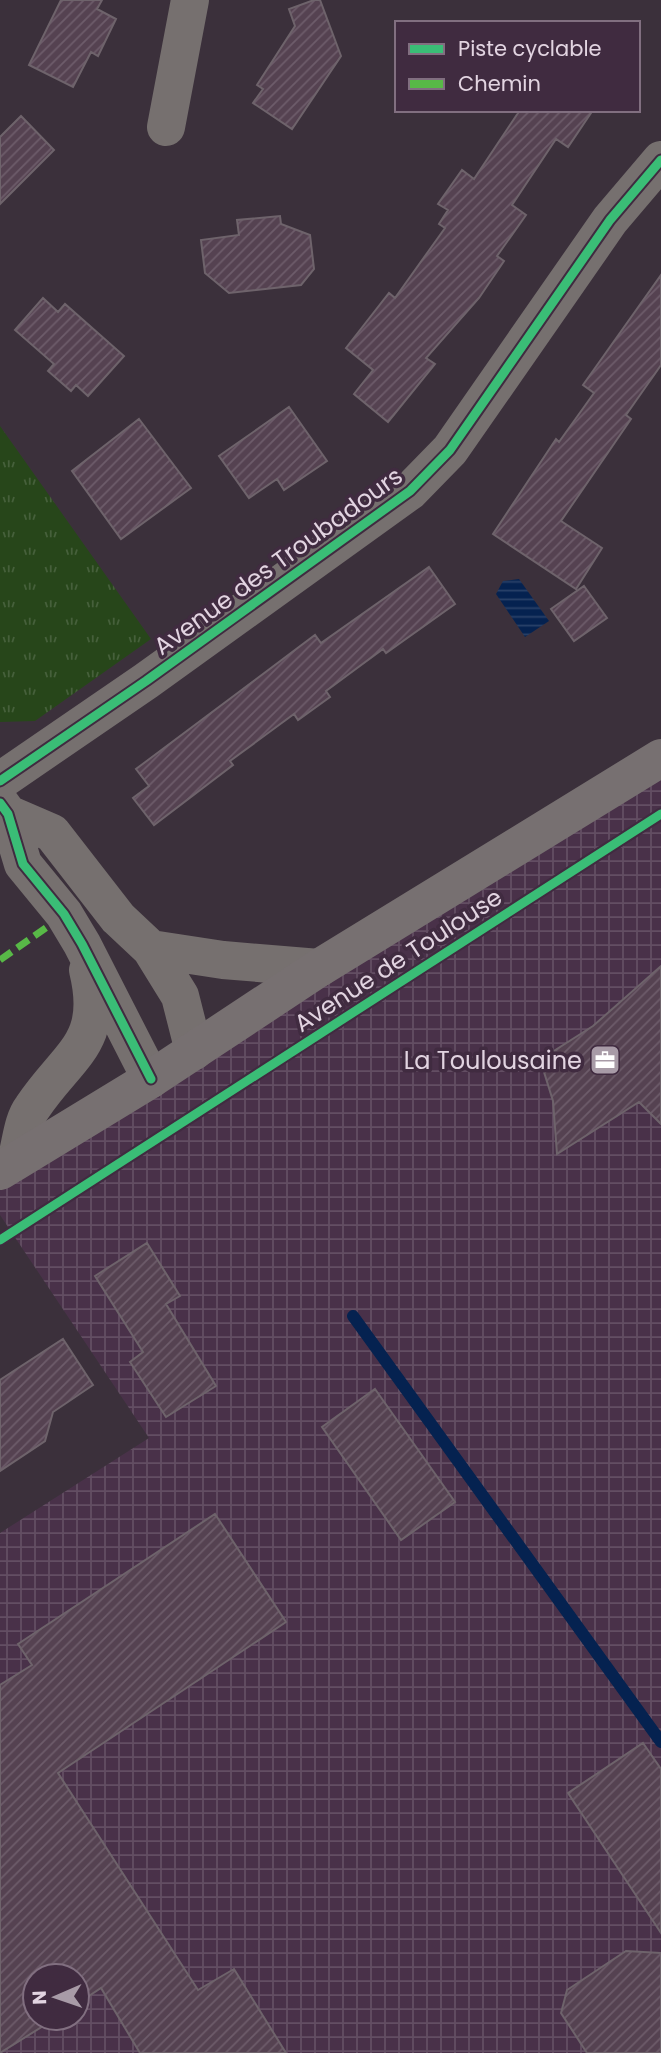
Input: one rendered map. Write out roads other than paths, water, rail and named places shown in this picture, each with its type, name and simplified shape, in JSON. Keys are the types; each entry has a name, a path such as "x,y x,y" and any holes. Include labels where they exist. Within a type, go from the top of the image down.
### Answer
{"main road":[{"name":"Avenue de Toulouse","path":"8,1166 151,1079 319,968 661,758"}],"street":[{"path":"166,127 190,0"},
{"name":"Avenue des Troubadours","path":"3,799 146,681 410,491 450,450 610,220 661,160"},
{"path":"3,799 23,864 64,914 82,944 151,1079"},
{"path":"3,799 52,833 118,918 151,949 180,996 194,1051"},
{"path":"8,1166 30,1110 85,1042 95,1000 82,944"},
{"path":"151,949 223,960 319,968"}],"water":[{"path":"519,579 549,621 525,637 496,594 503,581"}],"waterway":[{"path":"353,1316 661,1742"}],"place":[{"name":"La Toulousaine","path":"605,1060"}]}
